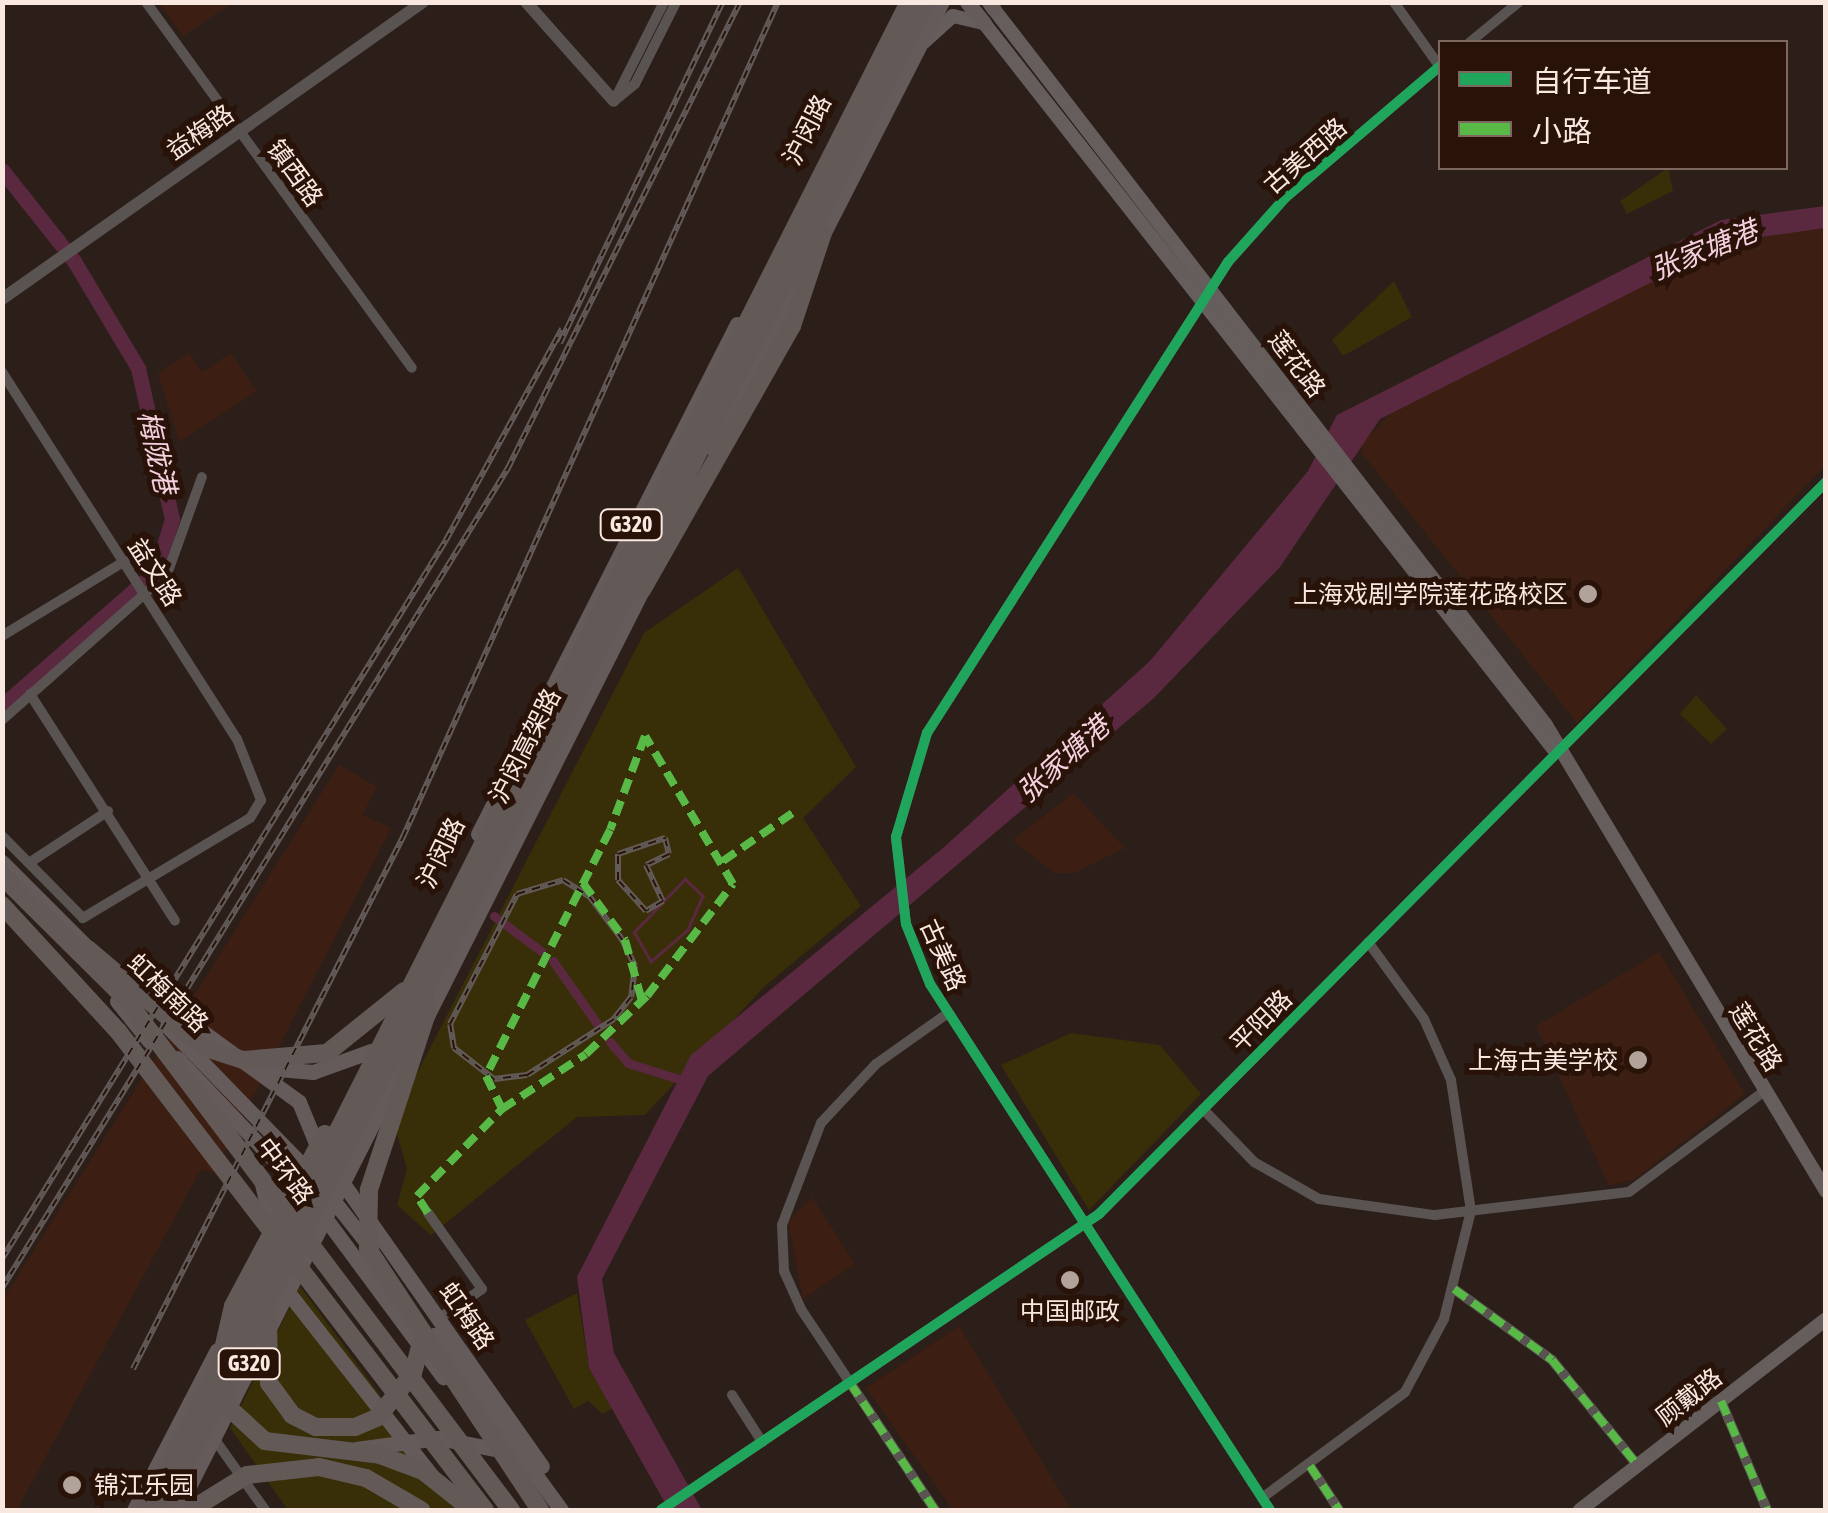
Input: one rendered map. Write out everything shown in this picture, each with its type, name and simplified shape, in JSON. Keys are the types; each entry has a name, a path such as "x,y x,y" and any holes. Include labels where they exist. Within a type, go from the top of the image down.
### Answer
{"highway":[{"name":"沪闵高架路","path":"162,1510 278,1297 443,943 910,2"},
{"name":"沪闵高架路","path":"148,1510 443,943 616,622 927,2"},
{"path":"616,622 665,560 792,326 823,233"},
{"name":"中环路","path":"2,876 124,997 511,1510"},
{"name":"中环路","path":"2,906 118,1031 484,1510"},
{"path":"34,910 204,1046 244,1060 327,1054 407,988"},
{"path":"443,943 407,988 222,1335 228,1407 243,1424 295,1450 337,1450 424,1471 472,1510"},
{"path":"443,943 369,1190 368,1249 539,1510"},
{"path":"278,1297 269,1382 292,1415 316,1426 355,1428 378,1416 413,1374 420,1346"},
{"path":"191,1510 247,1475 319,1467 366,1478 421,1510"}],"main road":[{"name":"沪闵路","path":"134,1510 322,1150 899,2"},
{"name":"沪闵路","path":"177,1510 278,1297 342,1183 942,2"},
{"path":"967,2 984,22"},
{"name":"莲花路","path":"991,5 1546,725 1557,752"},
{"path":"920,46 953,16 984,22"},
{"name":"莲花路","path":"984,22 1341,484 1557,752 1826,1190"},
{"name":"虹梅南路","path":"2,862 298,1159"},
{"name":"沪闵路","path":"162,1510 476,880 503,867"},
{"name":"虹梅南路","path":"2,886 286,1172 420,1346"},
{"path":"114,975 144,988 306,1112 324,1180"},
{"path":"117,1001 252,1164 276,1249 270,1279 148,1510"},
{"path":"238,1063 297,1073 342,1065 371,1051"},
{"name":"虹梅路","path":"322,1150 573,1510"},
{"name":"虹梅路","path":"298,1159 561,1510"},
{"path":"264,1260 278,1297 459,1510"},
{"name":"顾戴路","path":"1580,1510 1826,1320"},
{"path":"420,1346 539,1510"},
{"path":"337,1450 438,1438 494,1448"}],"street":[{"name":"镇西路","path":"146,2 412,368"},
{"name":"益梅路","path":"2,298 423,2"},
{"path":"526,2 614,101"},
{"path":"614,101 664,2"},
{"path":"614,101 634,84 676,2"},
{"path":"1394,2 1438,64"},
{"path":"1472,40 1519,2"},
{"name":"古美西路","path":"1210,289 1285,198 1438,69"},
{"name":"古美路","path":"1210,289 926,733 902,800 897,875 906,924 948,1013 1270,1510"},
{"name":"益文路","path":"2,372 238,739 262,800 250,818 149,878"},
{"path":"2,720 147,595 180,554 187,502 202,478"},
{"name":"平阳路","path":"661,1510 1085,1226 1826,482"},
{"path":"2,636 125,561"},
{"path":"30,694 175,921"},
{"path":"32,861 108,811"},
{"path":"2,836 32,861 83,918 149,878"},
{"path":"1262,1498 1405,1392 1454,1289 1470,1211 1465,1136 1439,1047 1368,942"},
{"path":"934,1510 790,1288 786,1199 838,1102 948,1013"},
{"path":"1203,1109 1254,1162 1319,1199 1402,1215 1629,1192 1764,1092"},
{"path":"428,1213 482,1289 438,1318"},
{"path":"1454,1289 1552,1360 1638,1466"},
{"path":"732,1396 762,1442"},
{"path":"1720,1401 1767,1510"},
{"path":"212,1436 266,1510"},
{"path":"1310,1466 1339,1510"}],"shaded area":[{"path":"159,3 232,3 183,36"},
{"path":"1668,170 1673,191 1627,214 1620,201"},
{"name":"上海戏剧学院莲花路校区","path":"1825,228 1825,466 1577,723 1361,452 1363,442 1398,406 1733,241"},
{"path":"1394,281 1412,317 1343,356 1332,340"},
{"path":"189,353 202,372 231,353 257,391 179,442 158,373"},
{"path":"738,568 856,767 803,818 861,906 764,987 645,1115 577,1117 431,1235 397,1205 407,1169 393,1120 644,633"},
{"path":"1696,695 1727,729 1711,744 1680,714"},
{"path":"339,765 377,787 362,815 391,828 214,1173 201,1169 17,1510 3,1510 2,1301"},
{"path":"1073,793 1125,848 1074,873 1054,873 1013,840"},
{"name":"上海古美学校","path":"1659,952 1745,1094 1635,1179 1609,1186 1536,1026"},
{"path":"1071,1033 1160,1045 1201,1094 1089,1210 1001,1065"},
{"path":"812,1197 855,1264 803,1299 788,1222"},
{"path":"300,1286 464,1510 288,1510 230,1428"},
{"path":"577,1293 589,1368 613,1408 603,1414 588,1401 574,1409 525,1320"},
{"path":"959,1326 1072,1510 953,1510 866,1388"}],"water":[{"name":"张家塘港","path":"1825,206 1825,228 1733,241 1380,419 1280,567 1154,698 708,1076 602,1279 614,1353 702,1510 669,1510 589,1368 577,1277 691,1055 943,848 1150,661 1308,471 1337,415 1721,220"}],"waterway":[{"name":"梅陇港","path":"2,170 74,261 138,368 172,519 156,571 2,706"},
{"path":"685,879 703,896 688,930 651,962 634,932 685,879"},
{"path":"494,916 541,951"},
{"path":"553,961 598,1025"},
{"path":"610,1042 628,1063 685,1081"}],"railway":[{"path":"560,343 723,2"},
{"path":"2,1288 508,468 740,2"},
{"path":"133,1369 403,837 778,2"},
{"path":"2,1259 446,540 562,329"},
{"path":"665,838 669,854 646,865 663,901 646,911 618,880 618,854 665,838"},
{"path":"563,880 589,896 621,938 635,966 631,997 614,1019 527,1075 494,1079 454,1048 450,1024 517,894 563,880"}],"marked path":[{"path":"428,1213 417,1196 502,1109 586,1054 647,996 733,884 645,736 610,830 486,1076 502,1109"},
{"path":"723,861 794,812"},
{"path":"583,883 625,940 642,1001"},
{"path":"1454,1289 1552,1360 1638,1466"},
{"path":"850,1383 935,1510"},
{"path":"1721,1401 1767,1510"},
{"path":"1310,1466 1339,1510"}],"cycle path":[{"path":"1270,1510 930,984 906,924 896,837 927,733 1228,262 1285,198 1438,68"},
{"path":"661,1510 1099,1214 1826,482"}],"place":[{"name":"上海戏剧学院莲花路校区","path":"1588,594"},
{"name":"上海古美学校","path":"1638,1060"},
{"name":"中国邮政","path":"1070,1280"},
{"name":"锦江乐园","path":"72,1485"}]}
